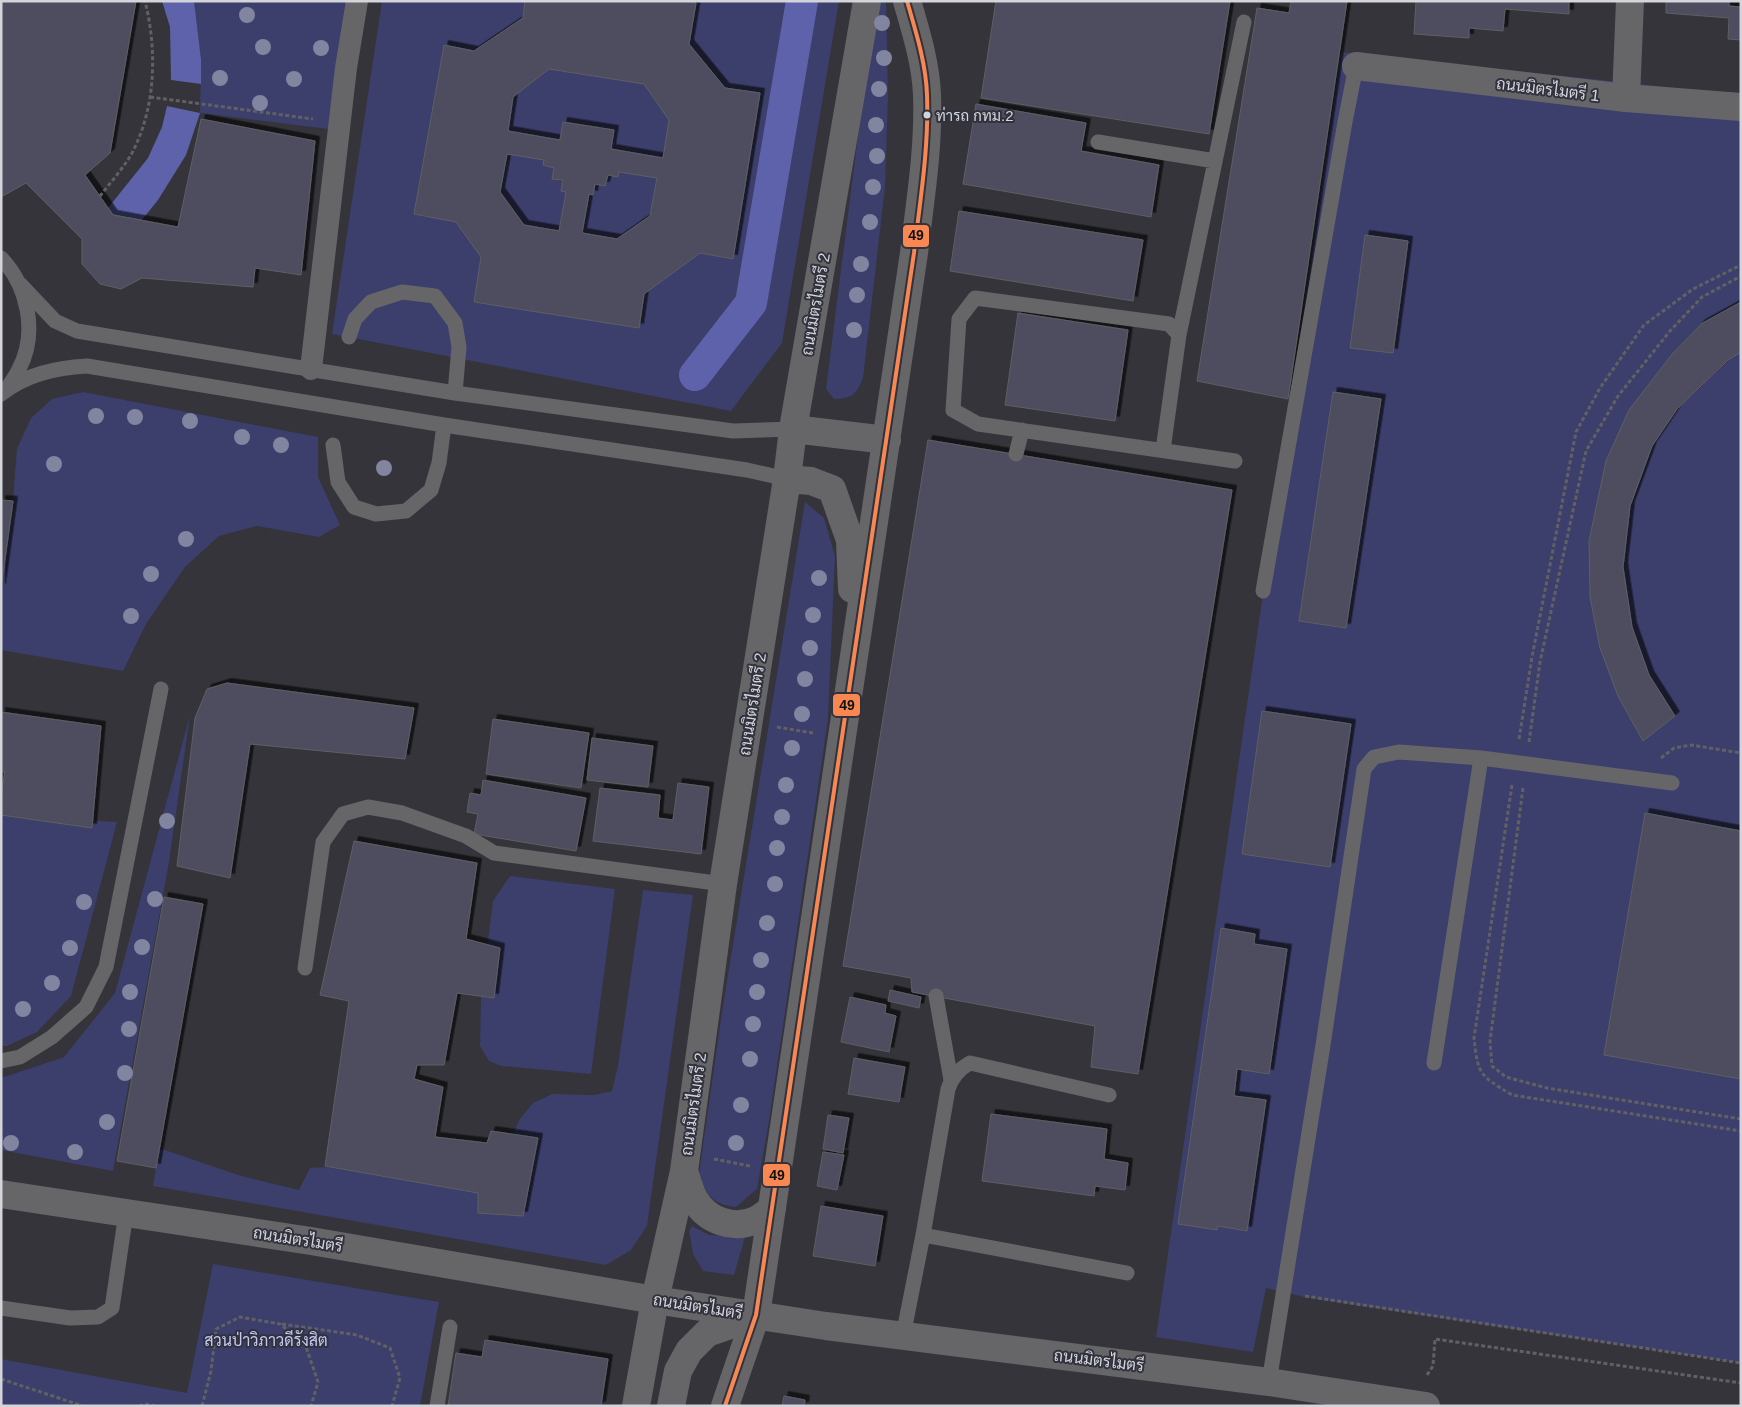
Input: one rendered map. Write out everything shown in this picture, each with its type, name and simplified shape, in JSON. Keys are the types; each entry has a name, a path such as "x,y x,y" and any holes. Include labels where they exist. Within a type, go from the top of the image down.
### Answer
{"street":[{"path":"311,369 346,68 357,1"},
{"name":"ถนนมิตรไมตรี 2","path":"636,1406 655,1300 684,1171 723,884 787,479 793,429 867,1"},
{"path":"725,1406 756,1315 914,253 925,153 927,95 919,43 908,1"},
{"path":"1626,98 1630,1"},
{"name":"ถนนมิตรไมตรี 1","path":"1356,66 1626,98 1741,107"},
{"path":"793,429 887,440"},
{"path":"787,479 811,481 832,489 850,540 855,648"},
{"path":"684,1171 695,1200 710,1216 720,1222 735,1224 755,1220 772,1209"},
{"name":"ถนนมิตรไมตรี","path":"1,1194 311,1240 655,1300 904,1336 1269,1382 1426,1406"},
{"path":"671,1406 678,1371 689,1351 707,1333 756,1315"}],"lane":[{"path":"1163,450 1179,336 1244,22"},
{"path":"1263,591 1356,66"},
{"path":"1098,142 1215,161"},
{"path":"1,258 20,284 55,321 77,331 455,393 734,432 793,429"},
{"path":"3,393 20,368 29,340 28,312 20,284"},
{"path":"349,338 355,319 371,302 402,292 435,296 455,323 459,347 455,393"},
{"path":"1179,336 1169,324 975,298 959,319 953,410 978,424 1235,461"},
{"path":"3,393 37,374 61,367 87,366 444,425 747,470 787,479"},
{"path":"333,445 338,482 354,507 376,514 406,511 431,490 440,462 444,425"},
{"path":"1016,454 1022,430"},
{"path":"1,1061 20,1057 52,1037 86,1006 106,967 160,689"},
{"path":"1269,1382 1322,1054 1364,769 1374,757 1400,752 1481,758 1672,783"},
{"path":"1434,1063 1481,758"},
{"path":"304,968 323,842 343,814 368,807 402,813 466,836 494,853 723,884"},
{"path":"936,996 951,1080"},
{"path":"904,1336 948,1089 951,1080 957,1072 970,1063 1109,1095"},
{"path":"1,1308 70,1318 98,1317 112,1308 126,1214"},
{"path":"923,1235 1127,1273"},
{"path":"437,1406 450,1328"}],"path":[{"path":"100,196 134,150 149,108 153,56 150,20 145,1"},
{"path":"150,97 341,123"},
{"path":"769,726 816,733"},
{"path":"1633,778 1674,748 1690,744 1741,753"},
{"path":"710,1158 752,1166"},
{"path":"1301,1303 1302,1296 1741,1363"},
{"path":"202,1406 211,1371 216,1329 240,1317 357,1335 390,1348 400,1378 392,1406"},
{"path":"280,1324 305,1344 318,1382 312,1406"},
{"path":"1423,1377 1428,1375 1432,1366 1436,1339 1741,1383"},
{"path":"1,1379 83,1406"},
{"path":"138,1406 145,1404 156,1406"}],"green space":[{"path":"194,1 347,1 328,129 200,113 201,59"},
{"path":"382,1 839,1 782,343 731,411 332,334"},
{"path":"875,1 886,1 888,96 885,187 863,378 856,392 846,398 834,399 826,389"},
{"path":"1341,52 1741,95 1741,1363 1309,1298 1266,1288 1253,1352 1156,1337"},
{"path":"83,392 318,437 318,477 340,525 319,537 257,526 219,536 185,567 146,624 123,671 1,650 1,588 13,501 17,449 31,418 52,399"},
{"path":"805,502 824,518 835,556 828,719 769,1121 757,1189 736,1207 721,1204 712,1198 699,1174 722,1012"},
{"path":"190,715 169,862 113,1171 1,1150 1,1078 64,1057 115,993"},
{"path":"1,815 117,822 71,996 37,1032 7,1046 1,1046"},
{"path":"510,876 615,889 591,1074 501,1066 489,1061 480,1046 481,996 493,901"},
{"path":"643,890 693,895 647,1226 631,1250 606,1265 153,1186 159,1148 238,1175 299,1190 310,1168 502,1157 520,1119 533,1103 552,1094 594,1095 612,1091 618,1066"},
{"path":"692,1226 709,1235 745,1237 734,1275 703,1271 693,1254 689,1231"},
{"name":"สวนป่าวิภาวดีรังสิต","path":"213,1264 439,1302 420,1406 1,1406 1,1359 187,1393"}],"shaded area":[{"path":"162,1 194,1 201,59 201,84 171,80 170,27"},
{"path":"167,106 200,113 186,155 158,200 141,221 113,215 108,208 148,158 162,127"}],"building":[{"path":"1,1 136,1 110,153 85,175 113,215 178,227 201,119 315,141 301,275 255,268 253,287 142,278 121,289 100,284 82,264 82,239 26,183 1,197"},
{"path":"525,1 686,1 696,3 689,44 725,88 760,93 733,259 700,253 644,294 639,328 474,302 481,257 456,222 414,214 444,45 474,51 523,18","holes":["549,69 644,84 669,120 663,158 611,149 614,130 563,122 560,140 508,131 513,97","507,154 544,160 543,165 554,168 552,179 563,180 561,191 566,192 559,231 524,225 500,192","619,172 657,178 650,216 617,239 582,233 589,194 593,195 595,184 605,186 608,175 618,177"]},
{"path":"996,1 1230,1 1209,134 981,98"},
{"path":"1291,1 1347,1 1288,399 1197,381 1257,8 1289,13"},
{"path":"1416,1 1569,1 1569,14 1505,9 1503,31 1469,28 1469,38 1414,34"},
{"path":"1666,1 1729,1 1729,6 1741,7 1741,40 1728,39 1729,18 1666,13"},
{"path":"976,104 1086,123 1081,151 1159,165 1151,217 963,184"},
{"path":"959,211 1143,240 1133,301 950,271"},
{"path":"1365,235 1408,241 1393,353 1350,348"},
{"path":"1741,302 1741,352 1728,360 1677,409 1652,446 1630,506 1623,567 1632,627 1649,675 1675,716 1643,741 1618,696 1600,648 1590,597 1589,541 1606,461 1629,410 1673,353 1701,324"},
{"path":"1018,313 1128,330 1115,421 1005,405"},
{"path":"1333,392 1381,399 1346,628 1299,621"},
{"path":"928,440 1232,490 1138,1074 1091,1067 1095,1026 912,992 911,978 843,966"},
{"path":"1,500 13,501 1,588"},
{"path":"227,683 414,708 405,759 250,744 230,878 177,866 195,718 207,689"},
{"path":"1262,711 1351,724 1330,867 1242,854"},
{"path":"1,712 101,726 92,828 1,815 1,793 5,772 1,772"},
{"path":"493,719 589,733 581,788 486,774"},
{"path":"592,738 653,746 648,787 587,780"},
{"path":"483,780 586,798 576,851 474,834 478,814 467,812 470,793 481,795"},
{"path":"678,783 709,787 701,854 593,841 600,788 660,795 658,818 673,820"},
{"path":"1645,813 1741,831 1741,1079 1604,1055"},
{"path":"354,841 477,863 466,939 500,948 494,998 457,993 444,1065 417,1065 414,1079 443,1087 435,1137 487,1143 491,1131 538,1138 523,1216 478,1213 478,1193 325,1166 349,1001 320,995"},
{"path":"164,897 203,904 156,1168 117,1161"},
{"path":"1221,928 1255,934 1254,944 1287,949 1269,1074 1237,1069 1234,1096 1266,1100 1247,1231 1218,1226 1217,1230 1178,1224"},
{"path":"890,990 921,997 919,1008 888,1001"},
{"path":"850,997 886,1005 885,1013 896,1016 889,1052 841,1042"},
{"path":"854,1058 905,1067 899,1102 848,1094"},
{"path":"991,1114 1107,1129 1104,1159 1128,1163 1125,1190 1095,1186 1094,1196 982,1181"},
{"path":"828,1115 849,1118 843,1153 823,1149"},
{"path":"823,1152 844,1155 837,1190 817,1186"},
{"path":"821,1206 883,1216 875,1266 813,1256"},
{"path":"485,1340 608,1359 601,1406 448,1406 456,1353 482,1357"},
{"path":"784,1396 805,1400 804,1406 782,1406"}],"waterway":[{"path":"695,375 751,303 802,1"}],"transit line":[{"name":"49","path":"725,1406 756,1315 914,253 925,155 927,95 923,60 907,1"}],"place":[{"name":"ท่ารถ กทม.2","path":"927,115"}]}
